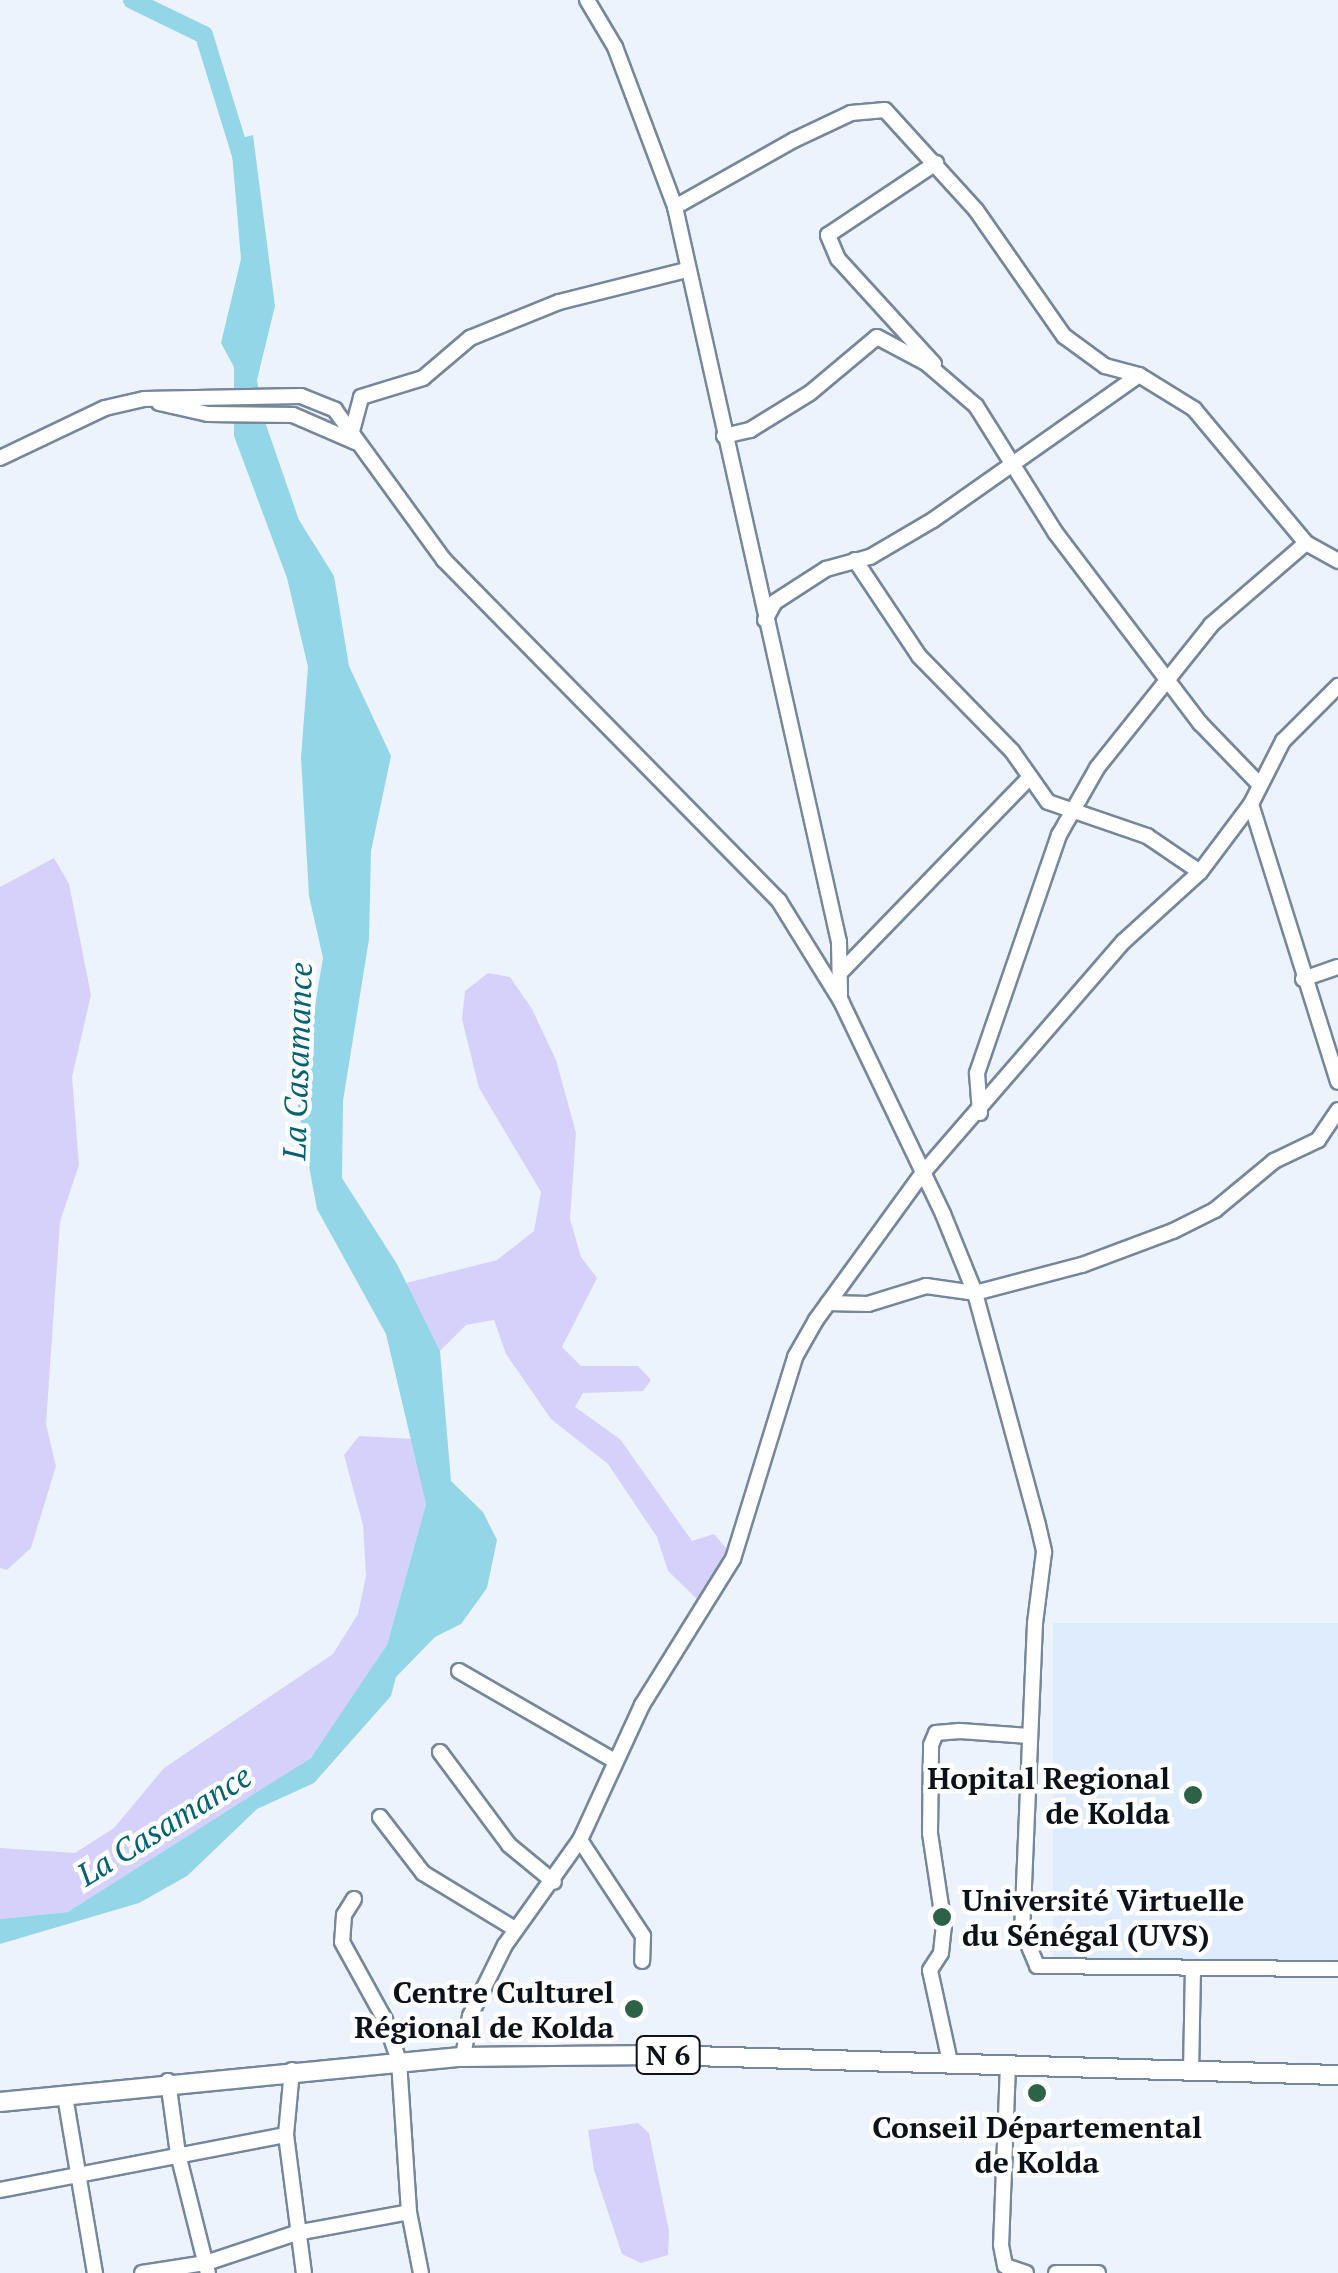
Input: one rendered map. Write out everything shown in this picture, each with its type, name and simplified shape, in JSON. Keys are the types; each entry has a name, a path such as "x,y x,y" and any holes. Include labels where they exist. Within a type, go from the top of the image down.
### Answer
{"main road":[{"name":"N 6","path":"0,2102 168,2082 463,2057 950,2062 1338,2074"}],"street":[{"path":"588,0 614,47 675,207 764,621 839,942 841,1001"},
{"path":"675,207 851,114 885,110 936,164 1064,336 1106,366 1140,375 1194,409 1306,543 1338,561"},
{"path":"936,164 828,235 838,259 938,373 976,406 1054,532 1220,747 1260,785"},
{"path":"355,439 361,397 423,378 470,338 558,302 686,270"},
{"path":"724,436 750,430 810,393 877,337 938,373"},
{"path":"764,621 775,602 826,569 855,560 932,520 1010,460 1084,419 1140,375"},
{"path":"0,458 105,408 144,399 283,396 335,410 444,560 779,901 841,1001 975,1293 1044,1552 1028,1736 1022,1930 1037,1966 1338,1969"},
{"path":"144,399 208,414 267,410 355,439"},
{"path":"980,1113 977,1073 1072,814 1110,748 1211,624 1306,543"},
{"path":"855,560 920,656 1012,751 1027,780 1048,802 1072,814 1147,836 1200,872"},
{"path":"463,2057 470,2016 515,1929 554,1882 580,1840 642,1704 743,1538 796,1357 828,1303 922,1174 980,1113 1103,964 1200,872 1251,804 1283,741 1338,686"},
{"path":"840,973 1027,780"},
{"path":"1251,804 1266,837 1303,979 1338,1082"},
{"path":"1303,979 1338,967"},
{"path":"828,1303 868,1304 926,1286 975,1293 1082,1265 1214,1210 1274,1160 1318,1140 1338,1110"},
{"path":"459,1671 615,1761"},
{"path":"950,2062 930,1970 940,1953 944,1926 930,1834 932,1745 936,1733 1028,1736"},
{"path":"440,1752 509,1845 554,1882"},
{"path":"380,1816 424,1873 515,1929"},
{"path":"580,1840 642,1936 642,1961"},
{"path":"354,1899 344,1915 342,1942 385,2020 399,2061 408,2212 421,2273"},
{"path":"1191,2072 1193,1968"},
{"path":"1008,2065 1001,2156 1005,2270 1026,2273"},
{"path":"292,2070 286,2135 304,2273"},
{"path":"168,2082 178,2154 207,2268"},
{"path":"65,2096 95,2273"},
{"path":"0,2190 286,2135"},
{"path":"142,2273 207,2268 296,2233 408,2212"},
{"path":"1056,2273 1098,2273"}],"shaded area":[{"path":"54,858 69,884 91,995 72,1077 79,1165 60,1222 46,1424 56,1466 31,1548 7,1570 0,1568 0,887"},
{"path":"488,973 510,977 532,1009 556,1060 576,1133 570,1219 581,1257 597,1278 562,1347 581,1366 638,1366 651,1380 643,1391 583,1393 575,1407 620,1439 692,1541 714,1534 727,1549 700,1602 668,1571 657,1537 608,1464 551,1419 506,1354 494,1320 466,1325 440,1351 406,1283 497,1260 534,1231 541,1192 479,1088 462,1019 465,991"},
{"path":"359,1436 414,1439 426,1504 387,1645 342,1718 311,1758 116,1886 68,1912 0,1919 0,1848 75,1853 114,1828 164,1768 333,1654 358,1614 366,1576 363,1525 344,1455"},
{"name":"Hopital Regional de Kolda","path":"1053,1623 1338,1623 1338,1962 1053,1962"},
{"path":"638,2123 649,2133 669,2231 668,2255 641,2263 622,2254 594,2170 588,2130"}],"water":[{"path":"253,135 275,306 257,380 265,422 299,520 334,576 349,666 391,756 371,851 369,939 343,1101 342,1178 397,1264 440,1351 451,1481 483,1512 497,1540 487,1588 461,1624 435,1637 396,1677 391,1696 314,1783 257,1809 187,1876 139,1903 0,1944 0,1919 68,1912 311,1758 387,1645 426,1504 386,1334 317,1209 298,1107 323,958 309,896 301,757 308,667 287,578 234,436 234,367 221,343 241,259 231,141"}],"waterway":[{"name":"La Casamance","path":"132,0 204,35 243,162"}],"place":[{"name":"Hopital Regional de Kolda","path":"1193,1795"},
{"name":"Université Virtuelle du Sénégal (UVS)","path":"942,1917"},
{"name":"Centre Culturel Régional de Kolda","path":"634,2009"},
{"name":"Conseil Départemental de Kolda","path":"1037,2093"}]}
